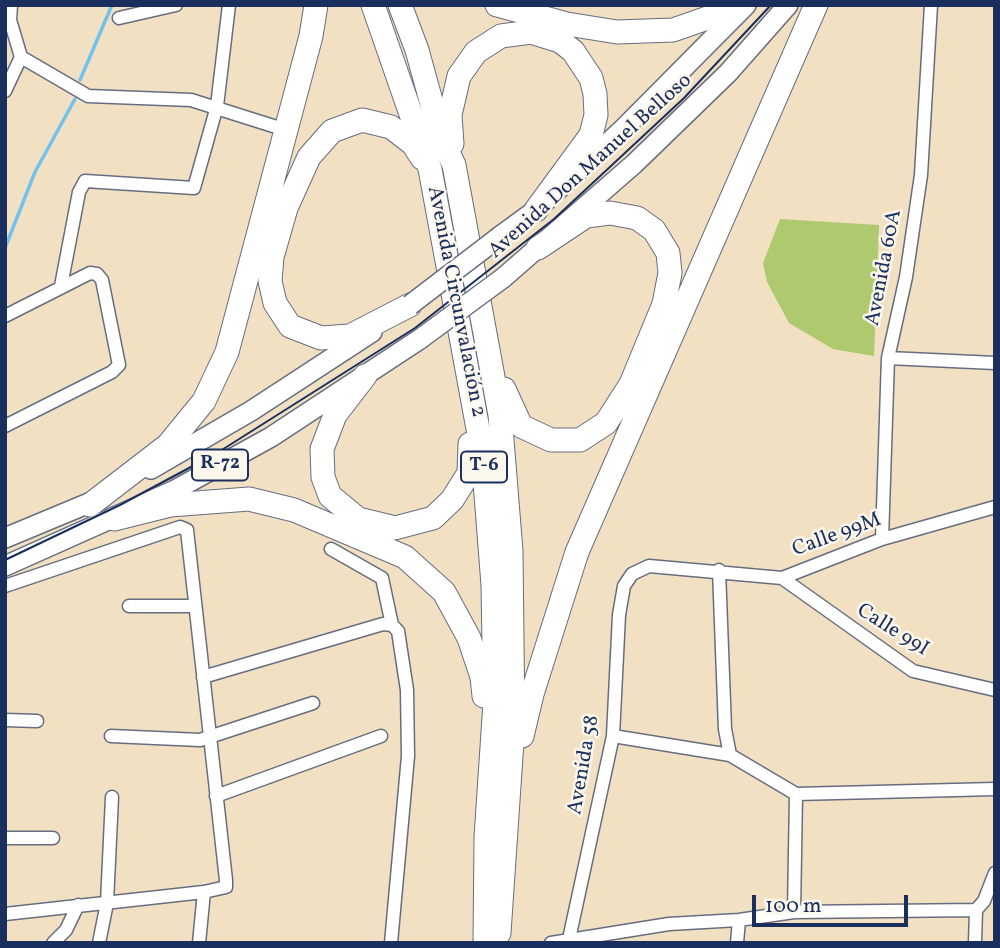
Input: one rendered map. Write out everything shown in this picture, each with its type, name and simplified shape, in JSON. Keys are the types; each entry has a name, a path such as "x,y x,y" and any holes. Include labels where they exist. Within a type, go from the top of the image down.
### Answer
{"highway":[{"path":"90,505 168,445 204,401 227,352 316,5"},
{"name":"Avenida Circunvalación 2","path":"373,5 430,169 483,456 493,585 495,702 486,837 485,943"},
{"name":"Avenida Circunvalación 2","path":"400,5 417,50 441,137 454,165 500,415 511,551 513,727 499,943"},
{"path":"497,5 567,24 617,32 673,30 716,15 731,5"},
{"path":"509,797 532,694 577,552 816,5"},
{"path":"454,165 450,116 458,76 476,52 501,36 531,32 560,41 573,51 591,78 596,115 591,135 536,210"},
{"path":"410,305 350,336 321,338 290,326 275,303 271,281 272,257 286,208 309,157 332,131 362,120 391,127 413,144 430,169"},
{"path":"481,311 506,395 521,426 551,440 580,440 606,423 631,384 651,338 670,274 668,253 654,230 637,218 610,212 586,216 538,248"},
{"path":"365,376 335,415 322,449 323,477 330,496 358,519 395,528 433,518 452,500 469,472 472,388"},
{"path":"114,519 170,505 249,499 294,510 405,557 444,592 469,638 482,677 491,760"}],"main road":[{"name":"Avenida Don Manuel Belloso","path":"5,538 90,505 338,357 536,210 624,128 746,5"},
{"name":"Avenida Don Manuel Belloso","path":"5,566 176,490 271,437 420,339 503,278 538,248 728,73 788,5"}],"street":[{"path":"5,91 21,57 10,20 10,5"},
{"path":"120,18 176,5"},
{"path":"61,286 79,192 85,181 194,188 218,106 229,5"},
{"name":"Avenida 60A","path":"882,538 888,358 906,277 921,175 931,5"},
{"path":"21,57 88,96 191,100 218,106 286,130"},
{"path":"5,316 61,286 90,273 97,274 102,281 119,365 112,372 5,426"},
{"path":"888,358 995,363"},
{"name":"Calle 99M","path":"649,566 719,570 782,578 882,538 995,507"},
{"path":"5,586 180,527 187,530 226,887 204,892 5,914"},
{"path":"331,549 382,578 391,625"},
{"name":"Avenida 58","path":"569,939 613,736 619,615 624,586 632,574 649,566"},
{"path":"719,570 725,729 730,755"},
{"name":"Calle 99I","path":"782,578 913,671 995,690"},
{"path":"130,606 195,606"},
{"path":"203,677 383,624 391,625 398,631 407,690 408,756 391,943"},
{"path":"111,736 209,738 313,703"},
{"path":"5,720 37,721"},
{"path":"216,796 381,736"},
{"path":"613,736 730,755 796,794 995,789"},
{"path":"794,912 796,794"},
{"path":"99,943 107,903 112,797"},
{"path":"5,838 53,838"},
{"path":"975,943 976,910 984,901 995,873"},
{"path":"199,943 204,892"},
{"path":"53,943 66,930 78,905"},
{"path":"551,943 569,939 606,938 669,924 738,920 794,912 976,910"},
{"path":"737,943 738,920"}],"green space":[{"path":"780,219 879,225 874,356 833,349 789,323 767,282 763,263"}],"waterway":[{"path":"80,80 112,5"},
{"path":"5,248 35,172 75,99"}],"tram line":[{"path":"5,560 120,505 217,453 415,328 554,219 684,98 771,5"}]}
